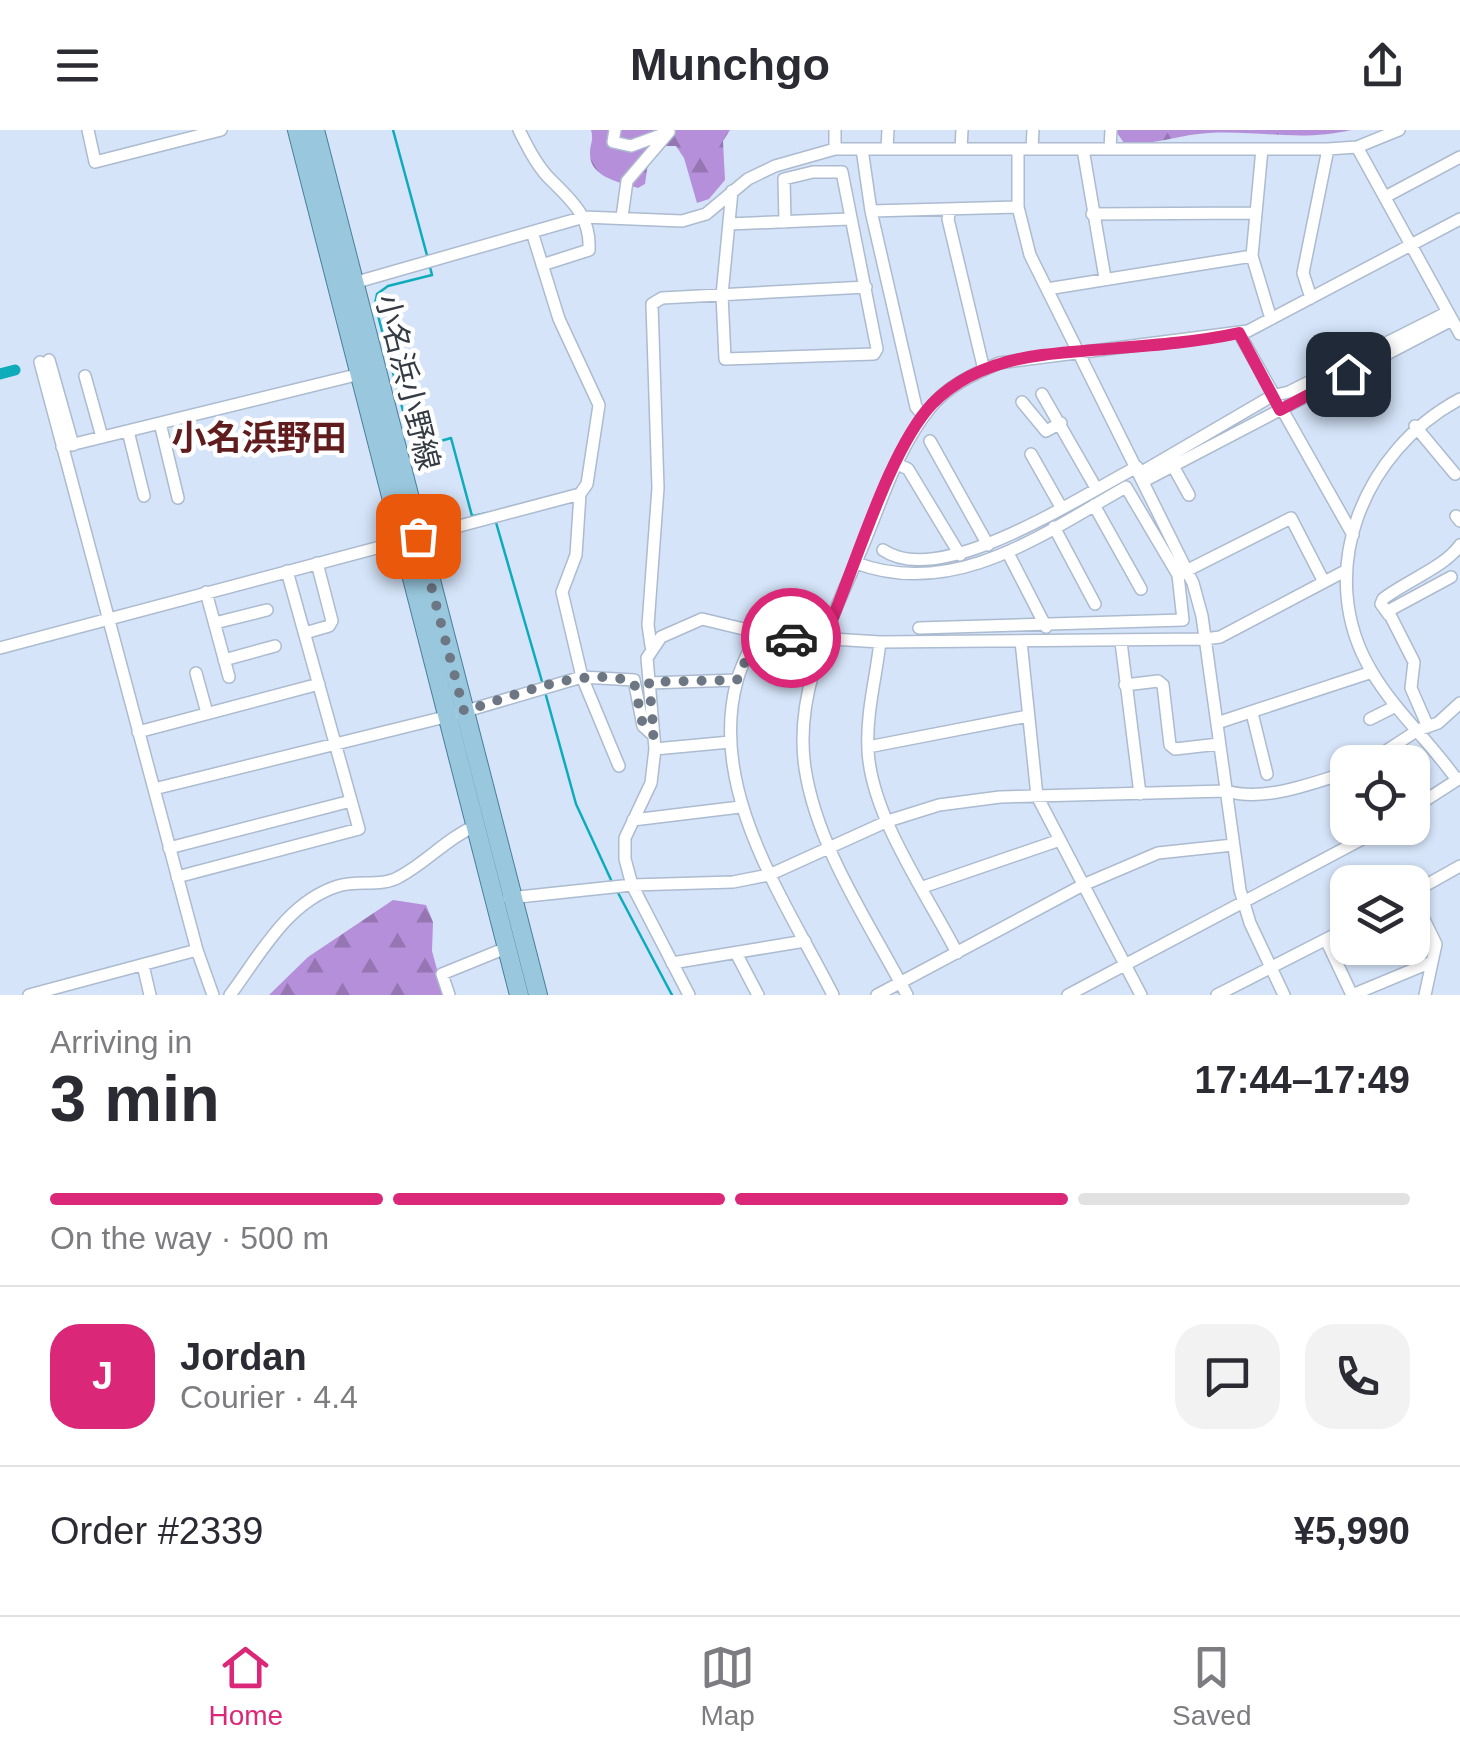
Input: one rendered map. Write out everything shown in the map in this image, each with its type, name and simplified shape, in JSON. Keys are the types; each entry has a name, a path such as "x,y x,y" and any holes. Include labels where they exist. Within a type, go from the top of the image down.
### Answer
{"main road":[{"name":"小名浜小野線","path":"298,130 346,285 360,374 410,538"},
{"name":"小名浜小野線","path":"314,130 346,285 505,899 506,948 519,995"},
{"name":"小名浜小野線","path":"456,714 476,826 538,995"}],"street":[{"path":"88,130 96,162 221,130"},
{"path":"518,130 539,165 584,217 589,250 542,265"},
{"path":"615,130 612,142 625,146 669,132 627,181 622,218"},
{"path":"835,130 835,149"},
{"path":"888,130 888,149"},
{"path":"961,149 962,130"},
{"path":"1032,149 1033,130"},
{"path":"1110,130 1110,149"},
{"path":"346,285 584,217 682,221 706,214 732,191 806,154 835,149 1328,149 1357,146 1399,130"},
{"path":"1357,146 1460,334"},
{"path":"862,149 870,211 916,408 924,416"},
{"path":"1018,149 1018,207 1030,254 1140,474 1184,573 1205,639 1243,900 1284,995"},
{"path":"1084,149 1104,278"},
{"path":"1262,149 1252,256 1271,318"},
{"path":"1311,298 1302,273 1328,149"},
{"path":"1385,198 1460,157"},
{"path":"732,191 722,296 725,359 874,354 878,349 842,172 813,172 784,179 785,222"},
{"path":"870,211 1018,207"},
{"path":"950,210 948,219 984,370"},
{"path":"1092,214 1256,213"},
{"path":"907,995 831,849 804,766 808,692 824,639 896,464 924,416 964,379 1027,358 1239,333 1460,218"},
{"path":"728,224 849,220"},
{"path":"532,232 560,319 599,405 588,484 580,494 576,555 562,592 582,677 619,766"},
{"path":"1047,289 1252,256"},
{"path":"688,995 632,885 625,838 651,783 655,742 647,658 651,646 648,625 658,488 652,304 662,298 866,287"},
{"path":"1140,474 1272,396 1289,392 1452,315"},
{"path":"883,550 910,558 960,555 988,544 1096,488 1173,466 1452,315"},
{"path":"1239,333 1353,535"},
{"path":"44,361 138,732 197,950 213,995"},
{"path":"67,446 360,374"},
{"path":"85,376 102,438"},
{"path":"1042,394 1096,488"},
{"path":"1022,402 1046,431 1061,423"},
{"path":"1430,798 1459,779 1423,729 1396,706 1372,672 1350,619 1345,571 1353,535 1386,459 1416,426 1459,402"},
{"path":"160,422 178,498"},
{"path":"1416,426 1454,474"},
{"path":"128,430 144,496"},
{"path":"930,441 988,544"},
{"path":"1032,454 1060,506"},
{"path":"896,464 908,468 960,555"},
{"path":"1173,466 1190,495"},
{"path":"856,563 872,569 930,574 968,568 1008,553 1126,487 1184,573 1183,620 919,628"},
{"path":"0,648 580,494"},
{"path":"1094,505 1141,589"},
{"path":"1184,573 1291,518 1324,582"},
{"path":"1054,527 1095,604"},
{"path":"1423,729 1410,688 1414,662 1381,604 1416,575 1442,563 1460,546"},
{"path":"1008,553 1046,627"},
{"path":"304,633 330,626 332,621 317,563"},
{"path":"1442,563 1460,564"},
{"path":"177,878 359,829 287,571"},
{"path":"651,646 661,637 702,619 758,632 880,642 1205,639 1220,636 1345,571"},
{"path":"1389,615 1390,608 1451,577"},
{"path":"206,592 229,677"},
{"path":"214,623 267,610"},
{"path":"758,632 737,680 730,742 740,807 769,875 833,995"},
{"path":"1021,641 1037,796 1141,995"},
{"path":"880,642 868,747 870,770 888,821 957,953"},
{"path":"1120,642 1140,794"},
{"path":"224,660 275,646"},
{"path":"1216,723 1372,672"},
{"path":"196,673 207,714"},
{"path":"154,789 456,714 582,677 634,680 644,726 655,742"},
{"path":"649,682 737,680"},
{"path":"1126,685 1158,681 1163,685 1170,745 1175,750 1219,744"},
{"path":"138,732 319,684"},
{"path":"1397,745 1460,703"},
{"path":"1370,719 1396,706"},
{"path":"1252,713 1266,774"},
{"path":"868,747 1028,716"},
{"path":"655,742 730,742"},
{"path":"505,899 632,885 733,882 769,875 888,821 939,805 1037,796 1226,791 1243,796 1330,777"},
{"path":"169,848 351,800"},
{"path":"634,820 740,807"},
{"path":"230,995 274,935 311,899 336,886 386,883 453,836 476,826"},
{"path":"923,886 1060,840"},
{"path":"877,995 1084,885 1158,853 1233,845"},
{"path":"1068,995 1350,845"},
{"path":"1430,884 1460,866"},
{"path":"1430,932 1436,944 1430,958"},
{"path":"1217,995 1330,938"},
{"path":"1326,940 1352,995 1423,965"},
{"path":"672,963 806,941"},
{"path":"450,995 442,974 506,948"},
{"path":"29,995 197,950"},
{"path":"736,953 758,995"},
{"path":"144,964 150,995"},
{"path":"1425,995 1428,965"}],"green space":[{"path":"591,130 730,130 723,141 725,180 709,199 697,203 684,158 676,146 661,146 649,156 645,184 638,188 616,181 601,174 591,161"},
{"path":"1115,130 1351,130 1315,135 1209,133 1124,143"},
{"path":"393,900 426,905 433,922 432,951 444,995 269,995 308,957"}],"waterway":[{"path":"393,130 428,259"},
{"path":"430,267 432,275 388,286 377,294 375,304 413,449 451,438 472,516 493,512"},
{"path":"0,374 15,370"},
{"path":"495,519 543,685"},
{"path":"545,692 576,804 612,882"},
{"path":"616,889 672,995"}],"way so far":[{"path":"418,536 464,711 582,677 634,680 642,721 654,736 649,682 737,680 758,632 791,638"}],"district":[{"name":"小名浜野田","path":"259,437"}],"route":[{"path":"791,638 824,639 906,441 932,404 964,379 999,363 1040,356 1239,333 1280,410 1348,374"}]}
